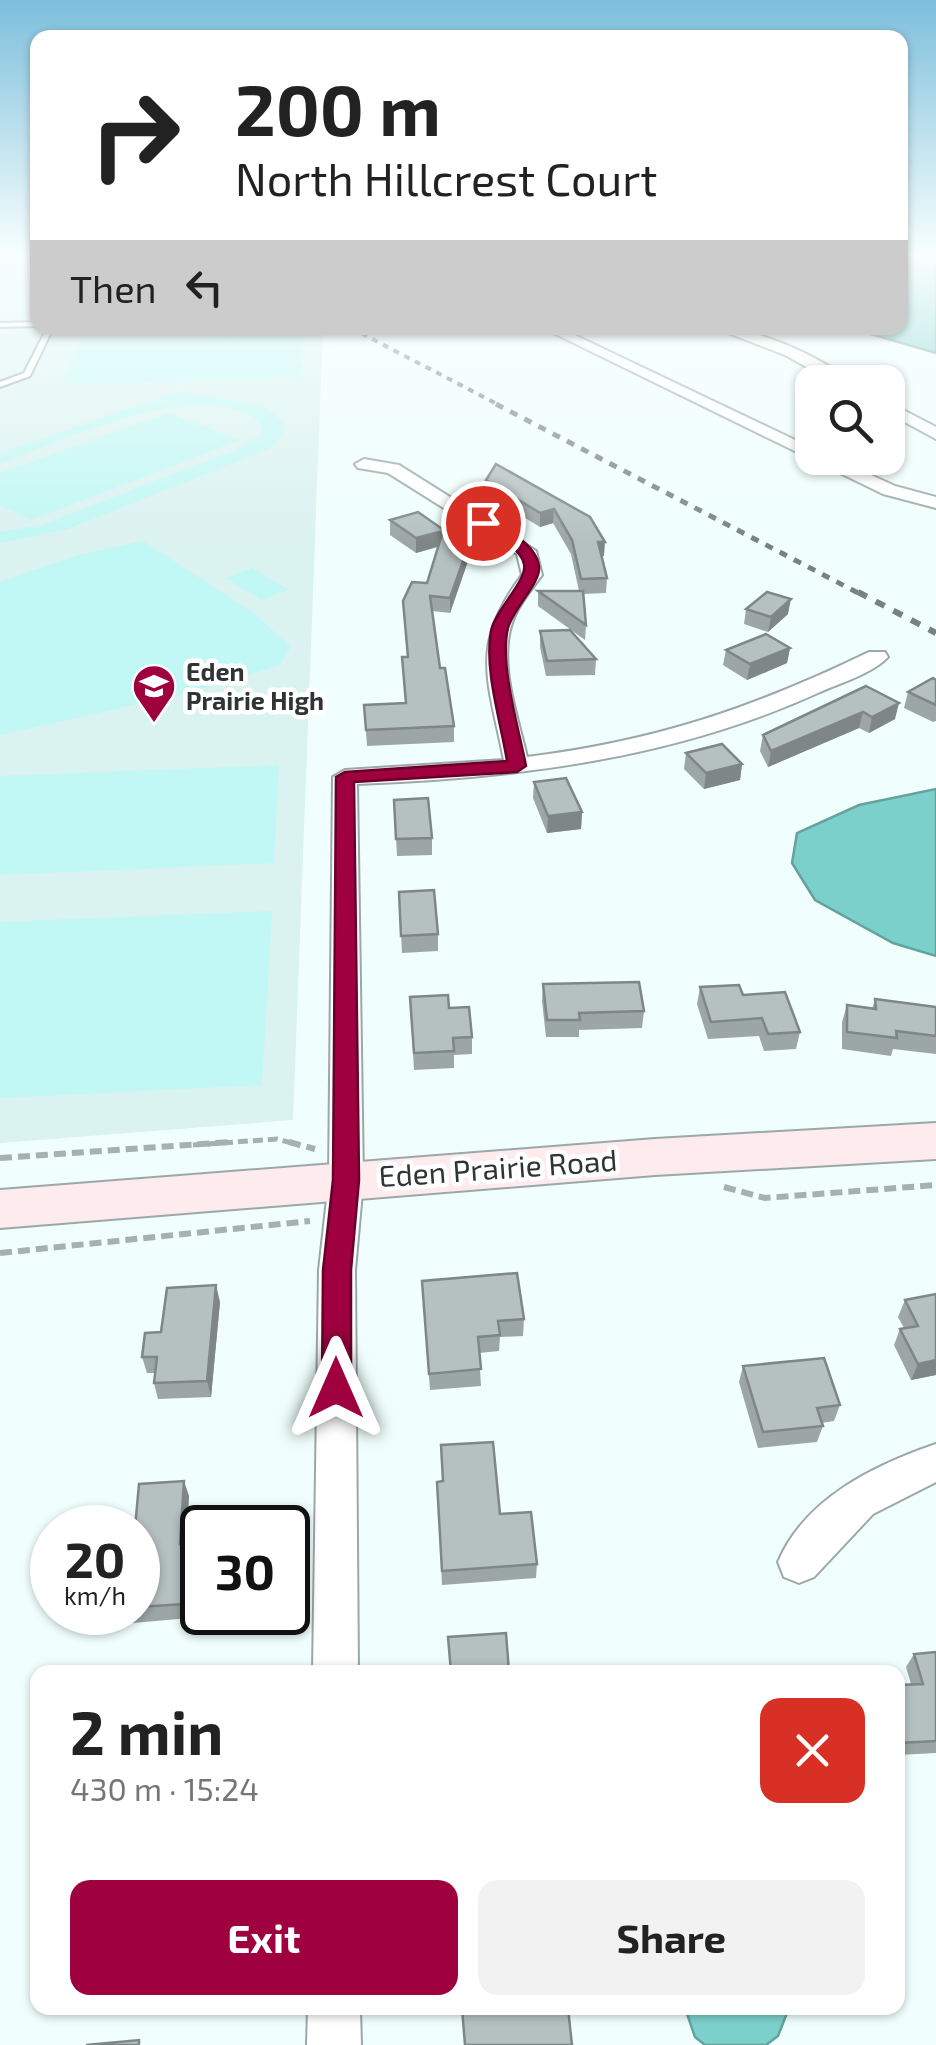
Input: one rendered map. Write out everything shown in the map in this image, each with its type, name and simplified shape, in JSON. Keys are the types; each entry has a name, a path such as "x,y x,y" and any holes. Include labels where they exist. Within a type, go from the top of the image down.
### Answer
{"main road":[{"name":"Eden Prairie Road","path":"0,1210 344,1199 655,1156 936,1140"}],"street":[{"path":"603,353 795,446"},
{"path":"905,417 936,434"},
{"path":"364,464 393,469 526,551 532,574 508,607 498,653 517,766"},
{"path":"856,475 888,490 936,503"},
{"path":"335,1665 337,1270 344,1199 345,777 589,758 711,727 877,657"},
{"path":"798,1562 840,1512 892,1478 936,1463"},
{"path":"334,2015 334,2045"}],"lane":[{"path":"0,384 29,372 38,353"}],"path":[{"path":"716,1186 764,1198 936,1185"},
{"path":"0,1253 344,1199"}],"shaded area":[{"name":"Eden Prairie High","path":"0,353 322,353 293,1120 0,1143"},
{"path":"75,353 303,353 302,378 63,384"},
{"path":"179,391 265,406 285,424 283,436 269,449 68,529 0,543 0,532 42,525 238,449 260,435 262,425 238,410 207,405 171,407 95,427 0,464 0,453"},
{"path":"168,413 240,440 31,520 0,506 0,473"},
{"path":"143,541 249,610 291,646 280,665 188,693 0,735 0,582 79,555"},
{"path":"253,568 288,590 261,600 226,578"},
{"path":"279,765 274,863 0,875 0,776"},
{"path":"936,789 936,956 893,943 815,900 792,863 797,833 859,805"},
{"path":"272,911 262,1085 0,1098 0,922"},
{"path":"687,2015 786,2015 778,2036 766,2045 705,2045 695,2037"}],"building":[{"path":"496,464 590,517 605,542 598,542 607,578 581,579 572,540 554,509 540,513 486,480"},
{"path":"418,512 468,547 450,598 430,596 440,668 445,668 454,726 366,730 364,705 406,703 402,657 408,657 403,601 412,582 427,583 443,531 416,538 390,520"},
{"path":"538,591 583,591 586,625"},
{"path":"767,592 791,599 771,617 746,609"},
{"path":"570,630 596,659 547,661 540,631"},
{"path":"766,634 790,648 750,664 726,650"},
{"path":"933,678 936,705 908,692"},
{"path":"866,686 899,703 872,717 863,712 771,751 763,735"},
{"path":"722,744 742,764 706,773 686,753"},
{"path":"566,778 582,812 548,816 534,782"},
{"path":"428,798 432,838 396,839 394,800"},
{"path":"434,890 438,934 401,936 399,892"},
{"path":"639,982 644,1011 579,1013 580,1020 547,1020 543,984"},
{"path":"739,985 743,995 785,992 800,1032 768,1034 762,1018 711,1022 700,987"},
{"path":"448,995 449,1008 469,1007 472,1037 453,1038 454,1051 414,1053 410,997"},
{"path":"875,999 936,1007 936,1036 896,1031 897,1038 847,1032 847,1005 876,1009"},
{"path":"517,1273 524,1319 498,1321 500,1335 478,1337 481,1369 429,1374 422,1281"},
{"path":"216,1285 207,1381 154,1383 157,1357 142,1357 145,1333 161,1332 167,1288"},
{"path":"936,1294 936,1360 918,1364 900,1329 918,1326 905,1300"},
{"path":"824,1358 840,1405 817,1408 823,1426 763,1432 743,1366"},
{"path":"493,1442 500,1514 531,1512 537,1564 442,1571 437,1482 443,1481 441,1445"},
{"path":"184,1481 180,1505 180,1604 160,1606 160,1505 137,1505 139,1484"},
{"path":"506,1633 508,1665 450,1665 448,1637"},
{"path":"936,1652 936,1741 905,1743 905,1685 923,1684 914,1654"},
{"path":"463,2015 569,2015 572,2045 465,2045"},
{"path":"139,2040 139,2045 86,2045"}],"railway":[{"path":"400,353 501,406"},
{"path":"496,404 862,595"},
{"path":"858,592 936,633"}],"place":[{"name":"Eden Prairie High","path":"154,724"}],"route":[{"path":"336,1388 337,1270 346,1180 345,777 439,774 517,766 498,653 508,607 532,574 532,563 526,551 483,523"}]}
